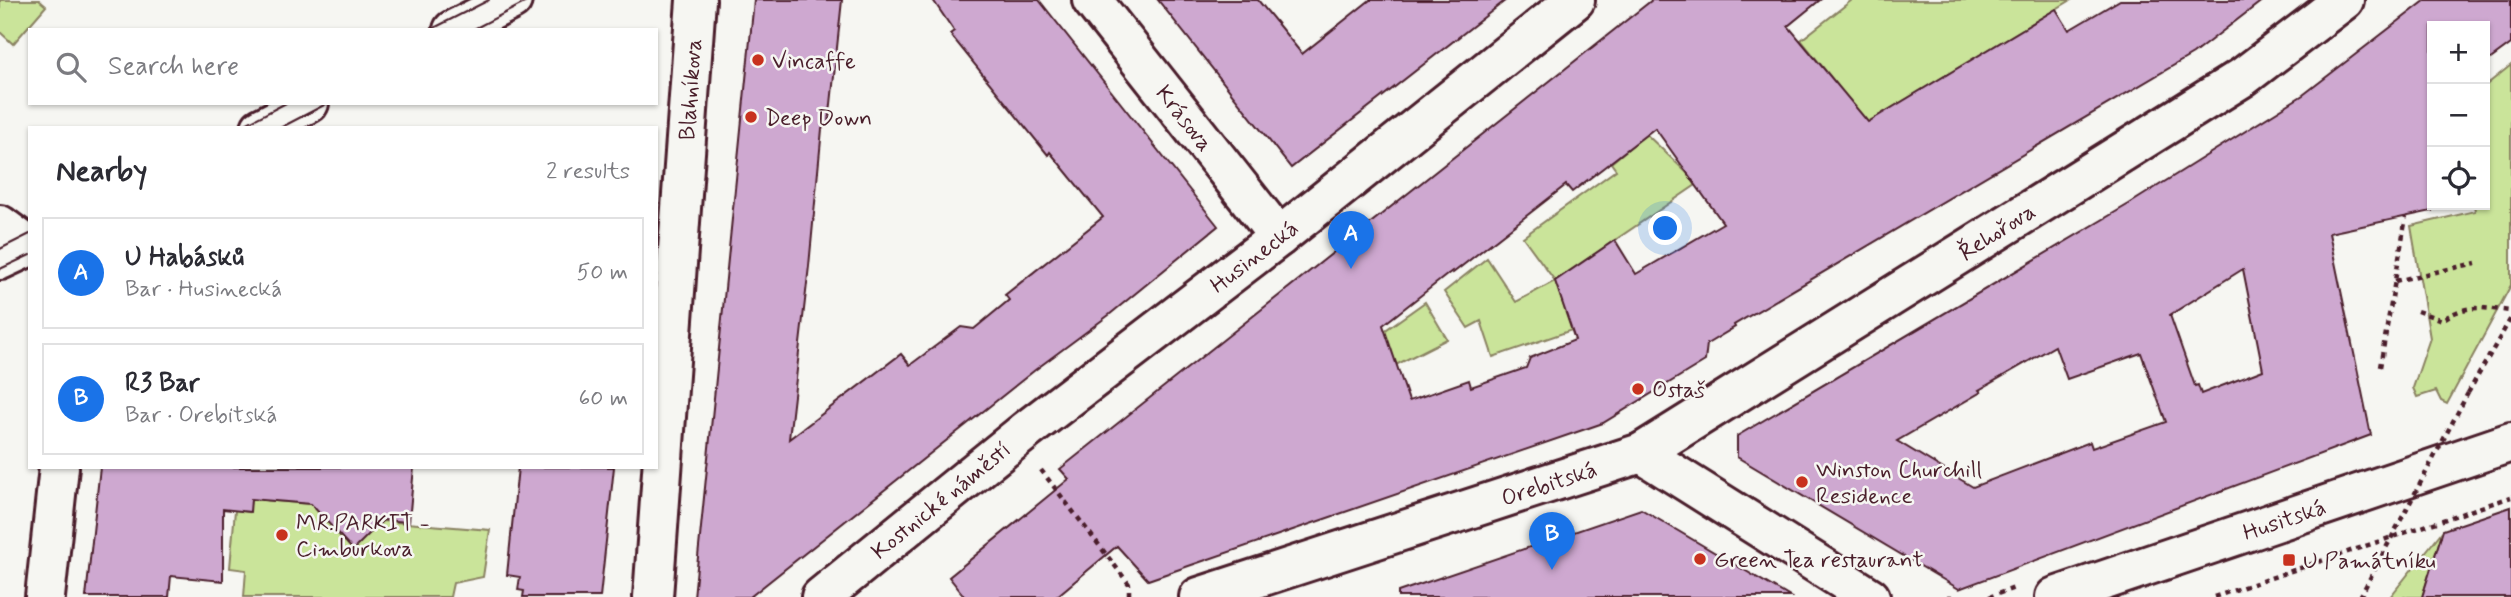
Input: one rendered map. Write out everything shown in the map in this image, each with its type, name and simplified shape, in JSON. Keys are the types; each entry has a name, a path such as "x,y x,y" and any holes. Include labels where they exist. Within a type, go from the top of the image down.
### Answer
{"street":[{"path":"457,28 512,0"},
{"name":"Blahníkova","path":"653,597 696,0"},
{"name":"Krásova","path":"1092,0 1279,237"},
{"name":"Husinecká","path":"1028,429 1279,237 1575,0"},
{"name":"Řehořova","path":"1641,453 2243,77 2344,0"},
{"path":"265,126 305,105"},
{"name":"Kostnické náměstí","path":"821,597 1028,429"},
{"name":"Husitská","path":"2055,597 2511,442"},
{"path":"1641,453 1870,597"},
{"name":"Orebitská","path":"1199,597 1641,453"},
{"path":"45,597 59,469"}],"path":[{"path":"2380,367 2406,217"},
{"path":"2395,282 2476,263"},
{"path":"2417,311 2442,320 2459,309 2511,311"},
{"path":"2360,597 2468,393 2511,318"},
{"path":"1047,478 1129,584 1129,597"},
{"path":"2214,597 2511,497"}],"green space":[{"path":"0,0 39,0 46,6 13,44 0,32"},
{"path":"1852,0 2071,0 1840,139 1838,86 1801,40"},
{"path":"2511,65 2511,285 2447,404 2441,401 2436,391 2417,397 2413,388 2430,338 2411,226 2475,210 2490,210 2490,82"},
{"path":"1646,134 1696,185 1555,281 1523,237 1616,170 1611,163"},
{"path":"1487,258 1516,302 1555,281 1572,330 1493,357 1481,321 1468,328 1444,292"},
{"path":"1425,302 1447,339 1386,370 1366,344"},
{"path":"251,499 311,504 371,532 382,521 490,530 483,577 453,583 450,597 244,597 246,570 230,568 235,510 249,512"},
{"path":"2443,530 2422,597 2390,597"}],"building":[{"path":"754,0 842,0 829,123 822,129 789,439 901,354 910,365 961,327 974,329 1009,300 1005,295 1103,217 1050,152 1048,155 950,34 954,31 933,0 1039,0 1218,226 750,597 694,597"},
{"path":"1158,0 1258,0 1302,54 1370,0 1506,0 1291,168"},
{"path":"1652,0 1820,0 1788,26 1868,122 2056,9 2069,30 2120,0 2263,0 2193,54 1734,325 1735,327 1707,344 1705,361 1603,423 1148,580 1117,546 1056,597 965,597 949,577 1069,479 1060,469","holes":["1655,128 1723,223 1636,274 1615,240 1555,281 1575,340 1530,358 1526,368 1471,387 1469,380 1409,401 1383,325 1566,185 1572,192"]},
{"path":"2426,0 2511,0 2511,44 2490,59 2490,21 2427,21 2427,210 2432,211 2329,233 2371,435 1959,589 1737,457 1737,436 2129,204 2303,95","holes":["2243,269 2263,370 2201,394 2198,385 2195,386 2170,315","2055,346 2067,379 2141,353 2166,422 2092,448 2090,442 1973,487 1897,441"]},
{"path":"100,469 414,469 409,522 383,520 353,550 311,504 251,499 250,512 223,509 223,581 171,576 169,597 86,597"},
{"path":"518,469 614,469 600,597 523,597 524,591 518,590 520,577 507,575"},
{"path":"2511,507 2511,597 2422,597 2443,530"},
{"path":"1641,509 1790,597 1398,597 1398,592"}],"tram line":[{"path":"434,28 489,0"},
{"path":"476,28 530,0"},
{"path":"242,126 282,105"},
{"path":"284,126 324,105"},
{"path":"0,249 28,235"},
{"path":"0,269 28,256"}],"place":[{"name":"Vincaffe","path":"758,60"},
{"name":"Deep Down","path":"751,117"},
{"name":"U Habásků","path":"1351,269"},
{"name":"Ostaš","path":"1638,389"},
{"name":"Winston Churchill Residence","path":"1802,482"},
{"name":"MR.PARKIT - Cimburkova","path":"282,535"},
{"name":"Green Tea restaurant","path":"1700,559"},
{"name":"U Památníku","path":"2289,560"},
{"name":"R3 Bar","path":"1552,570"}]}
